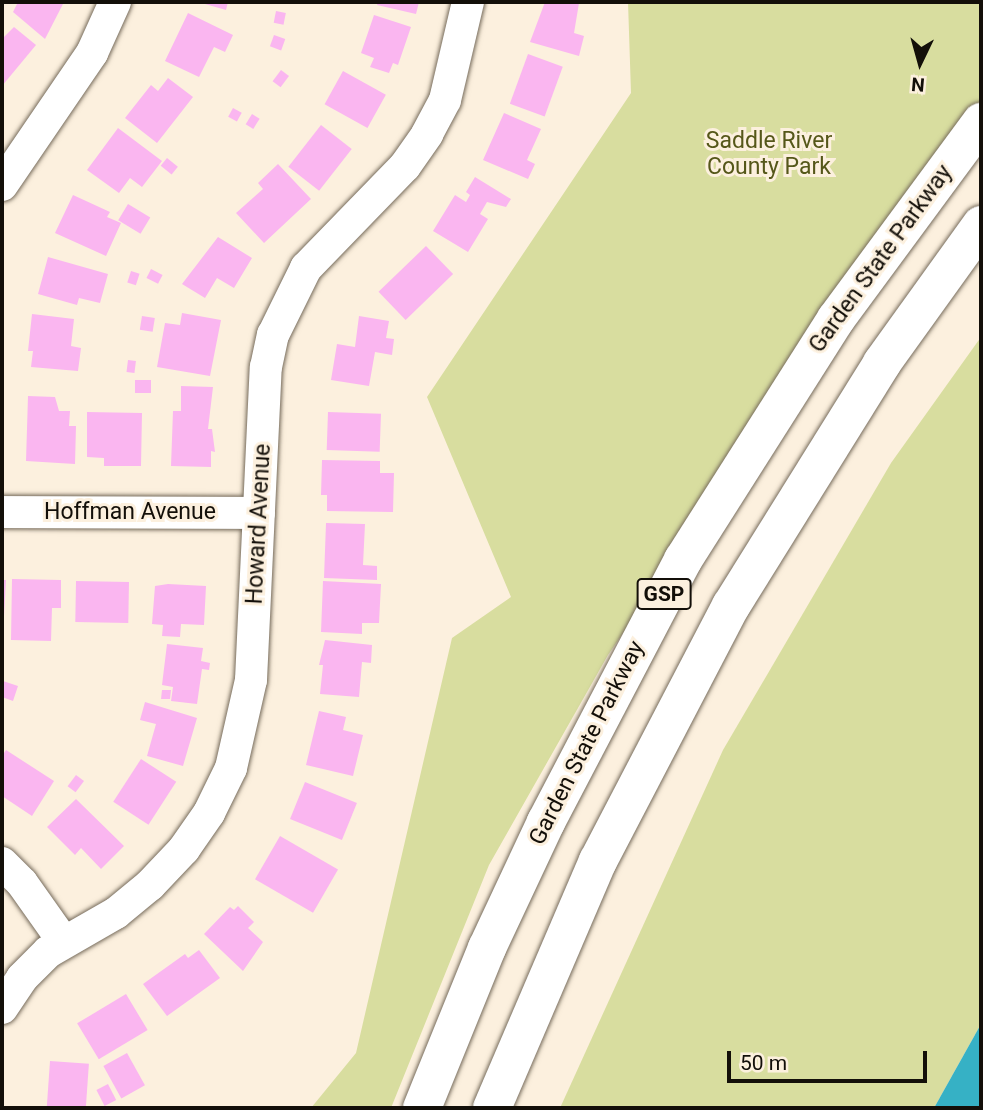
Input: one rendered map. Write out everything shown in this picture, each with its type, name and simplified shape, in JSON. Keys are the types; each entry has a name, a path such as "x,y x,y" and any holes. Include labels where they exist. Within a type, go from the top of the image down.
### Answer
{"highway":[{"name":"Garden State Parkway","path":"422,1108 487,948 546,822 683,560 836,319 981,122"},
{"name":"GSP","path":"492,1108 598,861 731,606 882,363 981,225"}],"street":[{"path":"2,185 92,53 116,2"},
{"name":"Howard Avenue","path":"2,1008 22,978 63,941 116,913 150,885 184,849 230,768 251,680 266,368 287,300 306,268 405,166 427,134 445,100 468,2"},
{"name":"Hoffman Avenue","path":"2,512 259,513"},
{"path":"2,863 22,883 63,941"}],"green space":[{"name":"Saddle River County Park","path":"628,2 981,2 981,110 608,655 489,865 391,1108 311,1108 356,1053 452,638 511,597 427,397 631,93"},
{"path":"981,337 981,1024 934,1108 560,1108 723,750 891,463"}],"water":[{"path":"981,1024 981,1108 934,1108"}],"building":[{"path":"18,2 64,2 45,39 13,12"},
{"path":"198,2 228,2 226,10"},
{"path":"378,2 419,2 416,14 377,5"},
{"path":"545,2 579,3 574,33 584,36 579,56 530,42"},
{"path":"276,11 286,13 284,25 274,23"},
{"path":"188,13 233,35 225,52 214,47 199,77 165,61"},
{"path":"374,15 411,27 398,65 393,63 389,73 370,67 374,58 361,53"},
{"path":"14,27 36,45 2,86 2,39"},
{"path":"274,35 285,39 281,50 270,46"},
{"path":"528,54 563,67 545,116 510,104"},
{"path":"281,70 289,76 281,87 273,81"},
{"path":"343,71 386,95 367,128 325,104"},
{"path":"168,78 193,97 157,143 125,118 151,85 158,91"},
{"path":"233,108 242,113 237,122 228,117"},
{"path":"504,113 541,129 527,160 535,164 528,179 483,160"},
{"path":"252,114 260,119 253,129 246,124"},
{"path":"321,125 352,149 319,191 288,167"},
{"path":"118,128 162,161 142,187 130,178 119,193 87,170"},
{"path":"167,158 178,167 172,175 161,166"},
{"path":"278,164 311,199 264,243 236,213 263,189 258,183"},
{"path":"475,177 511,199 506,207 487,202 480,214 488,219 468,252 433,231 455,195 466,202 470,195 466,192"},
{"path":"73,195 110,212 107,217 121,223 106,256 55,233"},
{"path":"128,204 150,217 141,234 118,220"},
{"path":"218,237 252,258 234,288 217,278 205,298 182,284"},
{"path":"426,246 453,274 406,320 379,292"},
{"path":"48,257 108,274 100,303 79,298 77,305 38,294"},
{"path":"151,269 163,275 158,284 146,278"},
{"path":"131,271 140,274 136,285 127,282"},
{"path":"182,313 221,320 210,376 157,367 165,323 180,325"},
{"path":"32,314 74,319 71,346 81,348 78,371 31,367 33,351 28,351"},
{"path":"142,316 155,318 153,332 140,330"},
{"path":"359,316 389,321 386,338 394,339 392,355 375,352 369,386 331,380 337,344 355,347"},
{"path":"128,360 136,361 134,373 127,372"},
{"path":"135,380 151,380 151,393 135,393"},
{"path":"181,386 213,387 208,429 212,429 215,452 211,451 211,467 171,466 173,411 181,411"},
{"path":"28,396 55,397 59,411 70,411 69,426 76,426 75,464 26,461"},
{"path":"87,412 142,413 141,466 104,466 104,458 87,457"},
{"path":"328,412 381,414 380,452 327,450"},
{"path":"322,460 380,461 380,473 394,473 393,512 327,511 327,495 321,495"},
{"path":"326,523 365,524 363,565 377,566 377,580 324,578"},
{"path":"12,579 61,580 61,608 52,608 51,641 11,640"},
{"path":"2,580 6,580 4,616 2,616"},
{"path":"76,581 129,582 128,623 75,622"},
{"path":"323,581 381,584 379,623 362,623 362,634 321,632"},
{"path":"155,586 206,586 204,625 181,624 180,637 162,636 163,625 152,624"},
{"path":"325,640 372,645 371,663 362,662 359,697 320,694 323,665 319,665"},
{"path":"167,644 203,648 201,661 210,663 209,670 202,669 197,704 171,701 173,687 162,685"},
{"path":"3,681 18,686 13,701 2,697"},
{"path":"162,690 171,690 170,699 161,699"},
{"path":"145,702 197,718 183,766 147,756 156,724 140,720"},
{"path":"319,711 346,717 343,730 363,735 353,776 306,765"},
{"path":"6,750 54,781 32,816 2,796 2,756"},
{"path":"141,759 176,782 148,825 113,802"},
{"path":"76,775 84,781 76,792 68,786"},
{"path":"305,782 357,803 342,840 290,819"},
{"path":"76,799 124,846 101,869 81,848 75,855 47,827"},
{"path":"280,836 338,870 313,913 255,879"},
{"path":"238,906 254,922 248,928 263,942 243,971 204,934 230,907 234,910"},
{"path":"199,950 220,978 167,1016 143,984 185,954 188,958"},
{"path":"126,994 148,1030 99,1059 77,1023"},
{"path":"127,1053 145,1085 121,1098 103,1066"},
{"path":"50,1061 89,1064 86,1108 47,1108"},
{"path":"108,1084 116,1100 105,1106 96,1090"}]}
